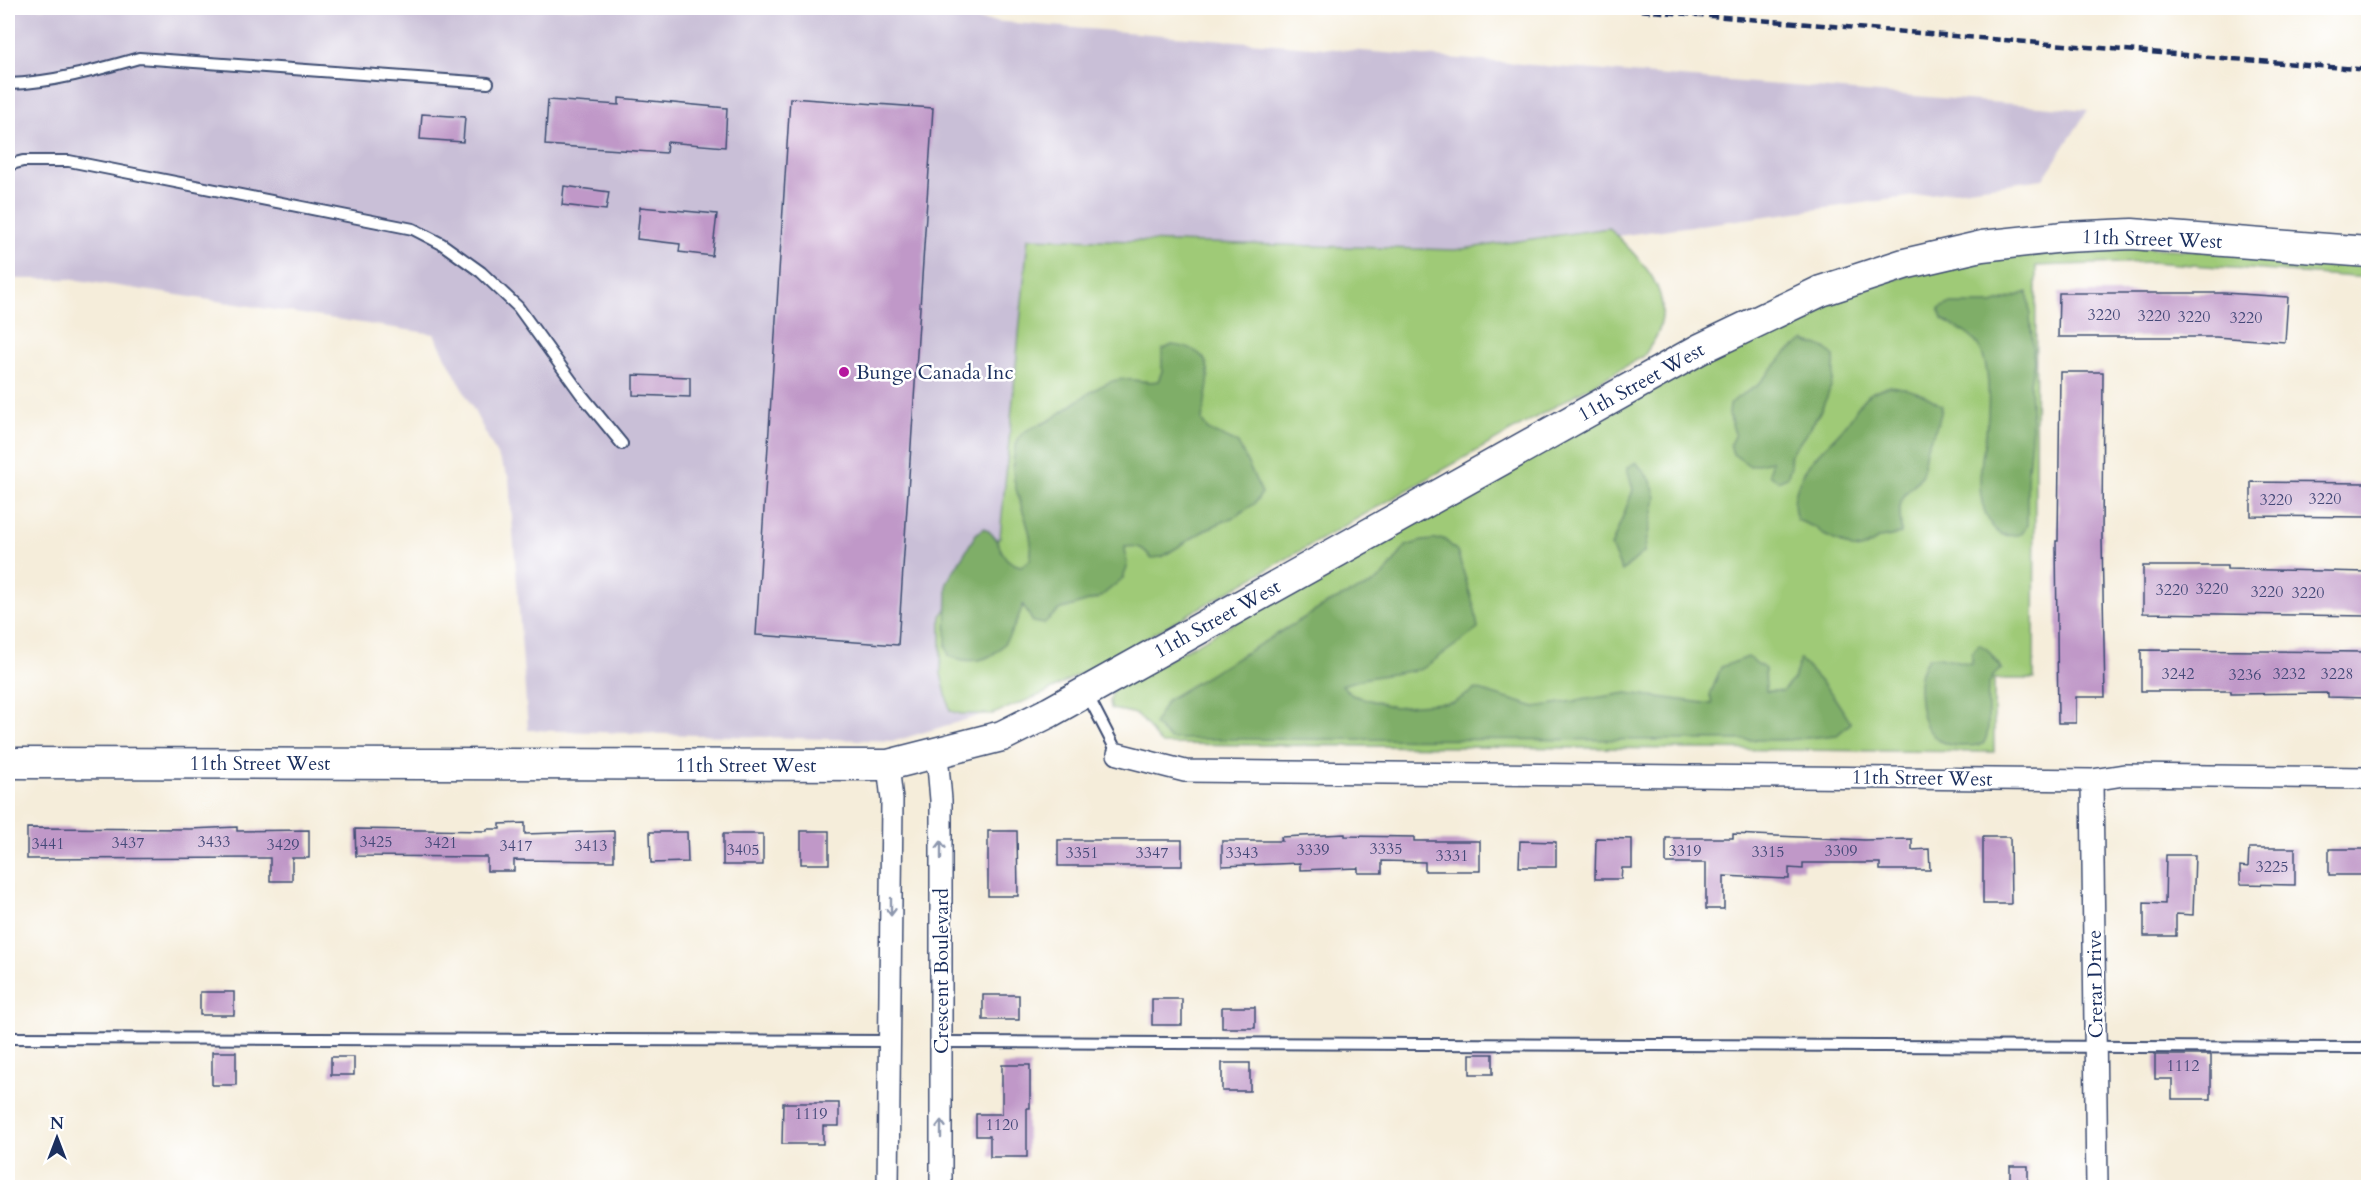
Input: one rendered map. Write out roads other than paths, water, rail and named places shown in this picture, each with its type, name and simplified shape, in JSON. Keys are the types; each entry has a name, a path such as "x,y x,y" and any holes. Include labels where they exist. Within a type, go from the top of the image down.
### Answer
{"main road":[{"name":"11th Street West","path":"8,763 888,765 1002,736 1086,692 1700,349 1821,291 1904,264 1982,246 2095,235 2132,234 2368,252"}],"street":[{"name":"Crescent Boulevard","path":"937,754 941,800 941,1188"},
{"name":"11th Street West","path":"1118,754 1185,771 2092,780 2124,775 2368,778"},
{"path":"888,765 892,800 888,1188"},
{"name":"Crerar Drive","path":"2092,780 2097,1188"}],"lane":[{"path":"8,84 23,84 90,72 139,58 488,83"},
{"path":"8,165 23,161 69,161 413,229 452,251 481,272 518,307 581,394 622,444"},
{"path":"1086,692 1118,754"},
{"path":"8,1038 891,1041"},
{"path":"941,1042 2368,1048"}],"railway":[{"path":"1614,8 2368,70"}],"place":[{"name":"Bunge Canada Inc","path":"844,372"}]}
